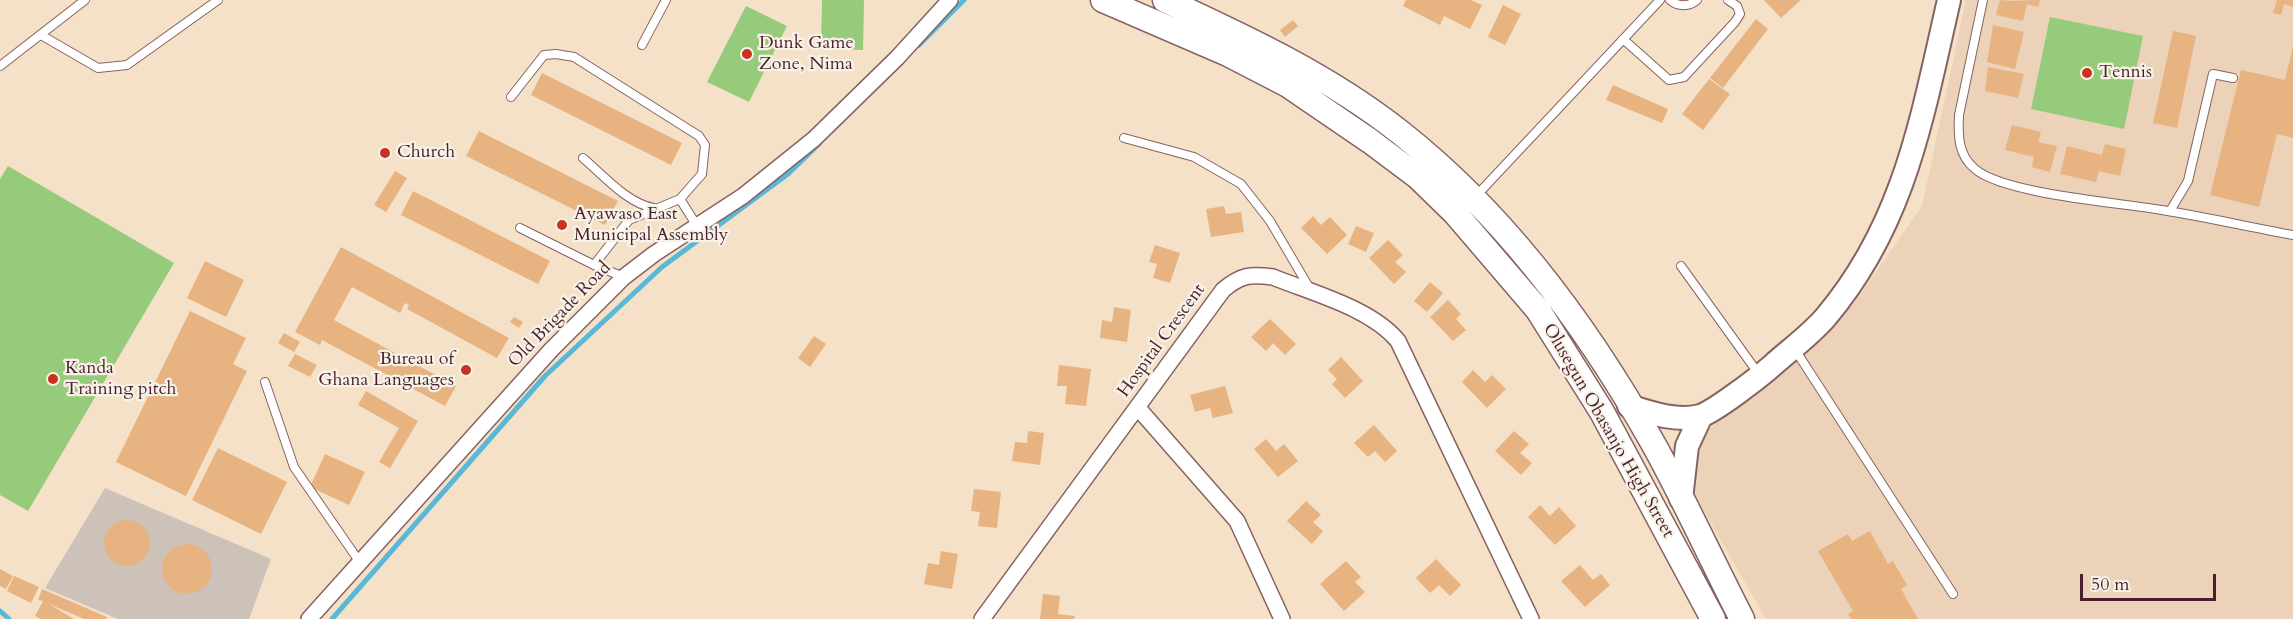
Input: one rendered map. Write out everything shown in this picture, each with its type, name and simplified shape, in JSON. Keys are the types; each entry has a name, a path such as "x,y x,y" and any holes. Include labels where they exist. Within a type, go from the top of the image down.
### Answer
{"main road":[{"name":"Olusegun Obasanjo High Street","path":"1102,0 1228,54 1288,85 1418,177 1455,213 1538,309 1602,412 1713,619"},
{"name":"Olusegun Obasanjo High Street","path":"1165,0 1299,65 1350,97 1401,133 1473,199 1518,246 1586,336 1653,445 1742,619"}],"street":[{"name":"Old Brigade Road","path":"309,619 551,350 624,277 743,196 814,139 897,58 950,0"},
{"path":"1629,406 1661,417 1701,416 1761,376 1823,320 1875,247 1898,196 1917,142 1948,0"},
{"name":"Hospital Crescent","path":"982,619 1223,290 1239,277 1257,274 1273,277 1371,317 1387,328 1398,341 1531,619"},
{"path":"1138,408 1236,521 1282,619"},
{"name":"Olusegun Obasanjo High Street","path":"1681,499 1687,446 1701,416"}],"lane":[{"path":"0,66 85,0"},
{"path":"41,35 98,68 112,68 127,65 218,0"},
{"path":"642,45 666,0"},
{"path":"1473,199 1660,0"},
{"path":"1670,0 1680,6 1687,6 1697,0"},
{"path":"1623,39 1669,80 1677,80 1684,77 1735,22 1740,14 1737,6 1728,0"},
{"path":"1983,0 1959,115 1958,132 1965,159 1985,177 2121,205 2170,211 2293,235"},
{"path":"511,97 544,55 574,57 699,136 705,145 702,174 680,200 629,220 594,266"},
{"path":"2170,211 2188,181 2213,74 2233,78"},
{"path":"1124,138 1194,157 1241,184 1270,221 1312,293"},
{"path":"583,158 635,200 644,206 656,208"},
{"path":"680,200 697,226"},
{"path":"520,228 594,266 624,277"},
{"path":"1681,266 1761,376"},
{"path":"1793,347 1953,594"},
{"path":"265,382 294,467 359,561"}],"shaded area":[{"path":"1966,0 2293,0 2293,619 1766,619 1691,488 1704,433 1799,358 1855,302 1922,206"},
{"path":"105,488 271,559 249,619 118,619 45,588"}],"green space":[{"path":"822,0 864,0 863,50 821,49"},
{"name":"Dunk Game Zone, Nima","path":"746,6 787,26 749,102 707,82"},
{"name":"Tennis","path":"2050,17 2143,36 2124,129 2031,109"},
{"name":"Kanda Training pitch","path":"8,166 174,263 28,511 0,495 0,179"}],"building":[{"path":"1406,0 1471,0 1482,5 1470,29 1444,16 1440,25 1403,6"},
{"path":"1764,0 1801,0 1781,18"},
{"path":"2000,0 2040,0 2038,7 2027,4 2023,21 1996,15"},
{"path":"2277,0 2293,0 2293,7 2284,4 2281,15 2273,13"},
{"path":"1503,5 1521,14 1505,45 1488,37"},
{"path":"1756,19 1768,29 1723,88 1710,78"},
{"path":"1293,20 1298,26 1285,37 1280,30"},
{"path":"1993,25 2024,32 2015,69 1987,62"},
{"path":"2173,31 2196,36 2177,128 2153,123"},
{"path":"2293,47 2293,138 2277,134 2259,207 2210,195 2241,70 2285,80"},
{"path":"1988,67 2024,74 2018,98 1985,91"},
{"path":"542,73 682,143 671,165 531,95"},
{"path":"1709,79 1730,94 1703,130 1682,114"},
{"path":"1613,85 1668,109 1662,123 1606,100"},
{"path":"2012,125 2041,132 2038,142 2057,146 2050,172 2032,167 2034,157 2005,150"},
{"path":"479,131 618,201 605,225 466,156"},
{"path":"2105,144 2126,149 2120,176 2099,171 2096,182 2060,174 2067,146 2102,155"},
{"path":"395,171 407,178 386,212 374,205"},
{"path":"413,191 550,261 538,284 401,215"},
{"path":"1224,206 1226,214 1241,212 1244,232 1211,237 1206,209"},
{"path":"1313,216 1321,225 1330,217 1347,235 1327,254 1301,228"},
{"path":"1356,226 1374,233 1366,252 1348,244"},
{"path":"1388,240 1403,255 1395,262 1406,272 1394,284 1369,258"},
{"path":"1155,245 1180,253 1170,283 1153,278 1157,264 1149,262"},
{"path":"341,247 509,338 497,358 407,309 409,305 405,303 400,313 352,287 334,320 456,386 445,406 322,340 320,345 295,332"},
{"path":"205,261 244,280 226,317 187,298"},
{"path":"1430,282 1443,293 1427,312 1414,301"},
{"path":"1448,300 1461,314 1456,319 1466,330 1453,341 1430,317"},
{"path":"1114,307 1131,310 1127,342 1100,338 1102,320 1112,322"},
{"path":"190,311 246,338 233,364 247,371 186,496 116,462"},
{"path":"514,317 523,322 519,328 510,322"},
{"path":"1270,319 1296,344 1285,355 1273,343 1266,351 1251,337"},
{"path":"284,333 300,342 294,352 278,343"},
{"path":"814,336 826,344 810,367 798,358"},
{"path":"295,354 317,365 310,377 288,366"},
{"path":"1341,357 1363,381 1345,398 1332,384 1337,379 1328,370"},
{"path":"1059,365 1091,369 1086,406 1065,404 1067,386 1057,386"},
{"path":"1473,370 1485,382 1492,375 1506,389 1487,408 1462,382"},
{"path":"1225,386 1233,413 1213,418 1210,408 1195,412 1190,395"},
{"path":"366,391 418,421 390,468 379,462 399,428 358,405"},
{"path":"1374,425 1397,451 1385,462 1375,451 1368,457 1354,443"},
{"path":"1028,431 1044,433 1040,465 1012,461 1015,442 1027,443"},
{"path":"1514,431 1529,444 1520,453 1532,463 1521,475 1495,451"},
{"path":"1266,439 1276,451 1284,444 1298,461 1278,477 1254,449"},
{"path":"218,448 287,482 261,534 192,500"},
{"path":"325,454 365,472 349,505 310,487"},
{"path":"974,489 1001,492 997,528 978,526 980,512 971,511"},
{"path":"1306,501 1321,515 1313,522 1323,531 1312,544 1287,521"},
{"path":"1540,505 1550,516 1559,507 1576,526 1555,545 1528,517"},
{"path":"127,520 143,527 150,543 143,559 127,566 111,559 104,543 111,527"},
{"path":"1870,531 1888,564 1893,561 1907,585 1901,589 1918,619 1851,619 1848,614 1853,611 1818,551 1848,534 1852,541"},
{"path":"182,544 192,544 205,551 212,564 212,574 205,587 192,594 182,594 173,590 166,583 162,574 162,564 166,555 173,548"},
{"path":"941,551 958,554 952,589 924,584 928,563 939,565"},
{"path":"1436,559 1461,585 1450,596 1439,585 1430,593 1416,578"},
{"path":"1346,561 1361,577 1355,582 1365,592 1344,611 1320,584"},
{"path":"1580,565 1593,580 1601,574 1610,585 1585,607 1561,581"},
{"path":"0,569 13,576 6,589 0,586"},
{"path":"14,576 39,587 31,603 7,591"},
{"path":"42,589 107,617 106,619 84,619 49,604 74,619 41,619 35,616 43,601 38,600"},
{"path":"1043,594 1060,596 1058,614 1075,616 1074,619 1040,619"}],"waterway":[{"path":"919,45 964,0"},
{"path":"332,619 545,376 662,267 788,174 819,144"},
{"path":"0,611 9,619"}],"place":[{"name":"Dunk Game Zone, Nima","path":"747,54"},
{"name":"Tennis","path":"2087,73"},
{"name":"Church","path":"385,153"},
{"name":"Ayawaso East Municipal Assembly","path":"562,225"},
{"name":"Bureau of Ghana Languages","path":"466,370"},
{"name":"Kanda Training pitch","path":"53,379"}]}
